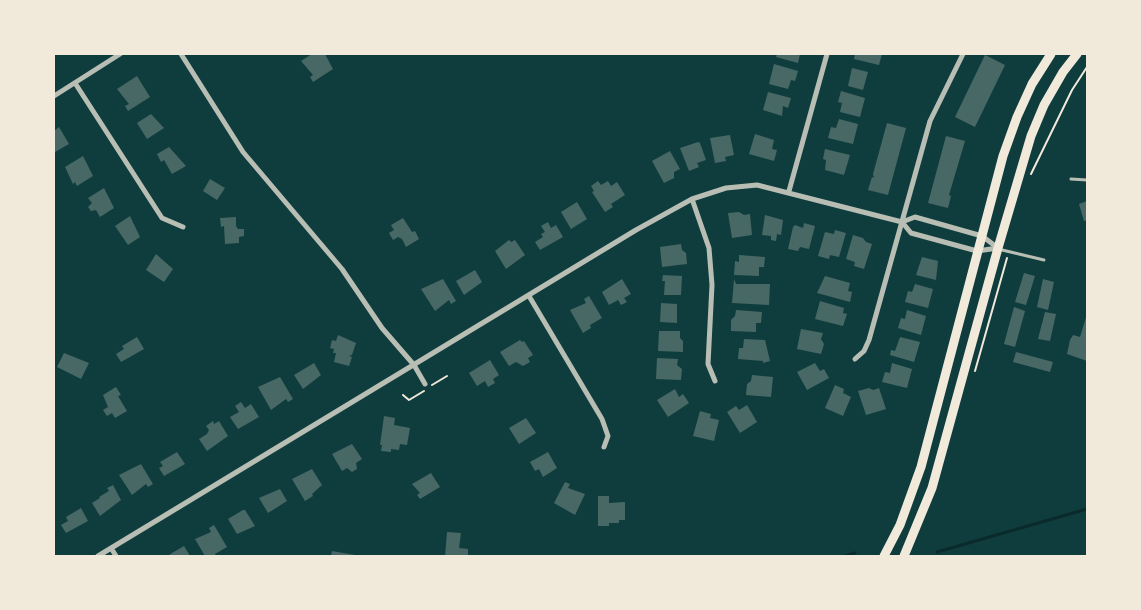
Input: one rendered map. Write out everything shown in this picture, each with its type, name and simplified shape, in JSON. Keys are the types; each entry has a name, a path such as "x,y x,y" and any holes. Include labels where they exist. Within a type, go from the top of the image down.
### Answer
{"main road":[{"path":"884,556 900,525 921,467 1003,156 1017,117 1032,84 1051,54"},
{"path":"904,556 932,488 1031,136 1044,105 1063,72 1077,54"}],"street":[{"path":"54,96 120,54"},
{"path":"181,54 243,152 342,269 382,328 414,365 425,384"},
{"path":"789,191 827,54"},
{"path":"855,359 864,351 869,340 930,121 963,54"},
{"path":"75,82 162,218 182,227"},
{"path":"98,556 636,230 692,200 726,188 757,185 789,191 902,222 911,233 977,251 998,248"},
{"path":"692,200 709,248 712,286 708,364 715,381"},
{"path":"902,222 915,217 982,236 998,248"},
{"path":"528,296 602,419 608,436 604,447"},
{"path":"111,548 116,556"}],"lane":[{"path":"1071,179 1087,180"},
{"path":"998,248 1044,260"}],"path":[{"path":"1031,174 1072,90 1087,67"},
{"path":"975,372 1008,251"}],"building":[{"path":"312,54 325,54 333,69 313,82 310,77 313,75 301,61"},
{"path":"777,54 800,54 798,63 776,57"},
{"path":"855,54 882,54 879,65 854,59"},
{"path":"985,55 1005,65 975,127 955,117"},
{"path":"774,64 798,71 795,81 791,80 788,89 769,84"},
{"path":"852,68 868,72 863,90 848,86"},
{"path":"137,76 150,97 128,111 125,106 129,104 117,89"},
{"path":"841,91 865,98 860,117 840,112 842,103 838,102"},
{"path":"768,92 791,98 788,108 783,106 782,116 763,110"},
{"path":"151,114 164,128 147,139 137,123"},
{"path":"839,119 858,124 853,144 828,138 831,127 836,128"},
{"path":"887,123 906,128 888,195 868,190 872,177 874,178 873,174"},
{"path":"59,127 69,144 55,152 54,131"},
{"path":"755,134 774,140 772,149 777,150 774,161 749,154"},
{"path":"730,135 734,155 725,157 726,161 715,163 710,138"},
{"path":"946,136 965,141 949,195 951,196 948,208 928,203"},
{"path":"698,142 706,160 697,163 699,167 689,171 680,148"},
{"path":"169,147 186,166 172,174 164,160 161,162 157,154"},
{"path":"825,149 850,155 844,175 825,170 826,160 823,159"},
{"path":"670,151 680,169 674,172 674,178 664,183 652,161"},
{"path":"83,156 93,176 77,186 75,182 73,184 65,167"},
{"path":"210,179 225,188 217,200 203,191"},
{"path":"598,181 601,185 608,181 611,186 617,182 625,195 611,204 613,207 605,212 592,192 594,191 591,186"},
{"path":"104,188 114,208 100,217 96,210 91,211 88,207 92,203 88,198"},
{"path":"1087,201 1087,220 1084,221 1079,204"},
{"path":"577,202 587,219 571,229 561,212"},
{"path":"739,212 744,215 750,214 752,235 732,238 728,213"},
{"path":"765,215 783,220 781,235 777,234 776,241 771,240 771,236 762,235"},
{"path":"130,216 140,237 128,245 115,226"},
{"path":"236,217 236,226 238,229 244,229 244,236 239,237 239,243 225,244 224,226 221,227 220,218"},
{"path":"403,218 412,232 415,231 419,239 406,247 402,239 398,237 393,240 389,233 394,230 391,225"},
{"path":"548,222 551,228 556,225 563,237 540,250 535,242 543,237 541,234 545,232 541,226"},
{"path":"804,223 815,226 809,249 800,247 798,251 788,249 793,227 795,225 803,228"},
{"path":"835,230 846,233 839,257 830,255 829,259 818,256 825,232 834,234"},
{"path":"853,235 863,238 866,242 872,244 864,269 854,266 855,262 846,259"},
{"path":"509,240 511,242 515,240 525,255 506,269 495,251"},
{"path":"681,244 682,250 686,253 687,264 662,267 660,247"},
{"path":"156,254 173,269 164,282 146,270"},
{"path":"739,255 765,257 764,267 759,267 759,276 734,275 735,261 739,262"},
{"path":"922,257 938,261 936,280 916,275"},
{"path":"475,270 482,282 464,295 456,281"},
{"path":"1024,273 1035,276 1026,305 1015,302"},
{"path":"663,275 682,276 681,295 664,295 665,281 662,281"},
{"path":"825,276 850,283 848,291 852,292 850,302 817,293"},
{"path":"443,279 456,301 451,304 449,300 435,311 421,289"},
{"path":"622,279 631,294 624,298 627,302 621,305 618,300 609,305 602,292"},
{"path":"734,279 736,284 770,284 769,305 732,303"},
{"path":"1043,279 1054,282 1048,310 1037,307"},
{"path":"915,284 933,289 928,308 905,302 908,291 912,292"},
{"path":"589,296 602,318 590,325 591,328 583,333 570,310 586,303 584,299"},
{"path":"820,301 844,308 843,313 847,314 843,326 815,319"},
{"path":"661,303 677,304 677,323 660,322"},
{"path":"1014,307 1025,311 1015,347 1004,344"},
{"path":"736,310 762,312 761,323 756,323 756,332 731,331 731,320 735,316"},
{"path":"907,310 926,316 921,335 898,328 901,318 905,319"},
{"path":"1045,312 1056,314 1050,341 1038,339"},
{"path":"1087,314 1087,361 1067,354 1073,335 1080,337"},
{"path":"801,329 823,333 821,339 824,344 821,354 797,349"},
{"path":"659,331 680,331 680,338 683,341 683,352 658,351"},
{"path":"338,335 356,343 352,355 349,356 352,357 349,366 334,362 336,353 333,353 334,349 330,348 332,340 336,341"},
{"path":"137,337 144,349 121,362 116,354 124,349 122,346"},
{"path":"900,337 920,342 914,362 890,355 891,350 895,351"},
{"path":"744,339 765,340 770,361 763,363 763,361 738,359 739,348 743,348"},
{"path":"520,340 524,341 533,355 528,358 530,362 523,366 516,362 509,366 500,352"},
{"path":"1016,352 1053,362 1050,372 1013,362"},
{"path":"64,353 89,363 81,379 57,367"},
{"path":"657,358 678,359 677,365 682,369 681,380 656,379"},
{"path":"490,360 499,375 493,379 495,383 488,387 485,381 477,386 469,373"},
{"path":"314,363 321,375 303,389 294,375"},
{"path":"815,363 820,371 824,369 829,378 807,390 797,372"},
{"path":"892,363 912,369 907,388 882,382 885,372 890,373"},
{"path":"752,375 773,377 771,397 746,395 747,384 751,381"},
{"path":"280,377 293,399 288,402 286,399 271,410 258,387"},
{"path":"835,385 844,389 843,393 851,397 843,416 825,408"},
{"path":"116,387 121,395 118,396 127,411 115,418 112,413 107,416 103,410 108,407 103,395"},
{"path":"869,388 873,390 879,388 886,409 866,415 858,391"},
{"path":"675,389 679,397 683,394 689,403 668,417 657,400"},
{"path":"241,402 245,408 251,404 259,417 238,429 230,417 239,412 235,406"},
{"path":"747,405 757,422 740,433 727,412 736,406 739,410"},
{"path":"700,411 711,414 710,418 719,420 714,441 693,436"},
{"path":"384,416 395,418 394,425 410,428 407,445 400,444 399,450 391,449 391,452 381,451 382,445 380,445"},
{"path":"526,418 536,433 519,444 509,428"},
{"path":"213,421 214,424 219,421 228,436 207,451 199,439 207,434 209,430 206,426"},
{"path":"352,444 362,459 356,463 357,469 352,472 347,468 342,471 332,454"},
{"path":"177,452 185,464 164,476 159,468 163,466 160,462"},
{"path":"548,452 557,468 543,477 539,469 535,471 530,462"},
{"path":"141,464 153,484 148,487 146,484 132,495 119,475"},
{"path":"312,469 322,485 312,494 313,496 305,501 292,479"},
{"path":"431,473 440,487 420,499 417,495 420,493 412,484"},
{"path":"565,482 570,484 568,488 585,494 575,515 554,503"},
{"path":"113,485 121,500 100,516 92,503 109,491 107,488"},
{"path":"280,489 287,501 268,513 259,498"},
{"path":"598,496 609,496 609,503 625,502 625,520 619,520 619,523 609,523 609,526 598,526"},
{"path":"81,508 88,521 66,533 61,525 68,521 66,517"},
{"path":"245,510 255,526 237,534 228,519"},
{"path":"214,525 227,547 215,554 216,556 205,556 195,539 211,532 209,528"},
{"path":"447,532 461,533 459,548 468,549 468,556 445,556"},
{"path":"184,546 190,556 168,556 172,553"},
{"path":"332,551 355,555 355,556 331,556"}],"waterway":[{"path":"937,552 1087,509"},
{"path":"845,556 855,553"}]}
